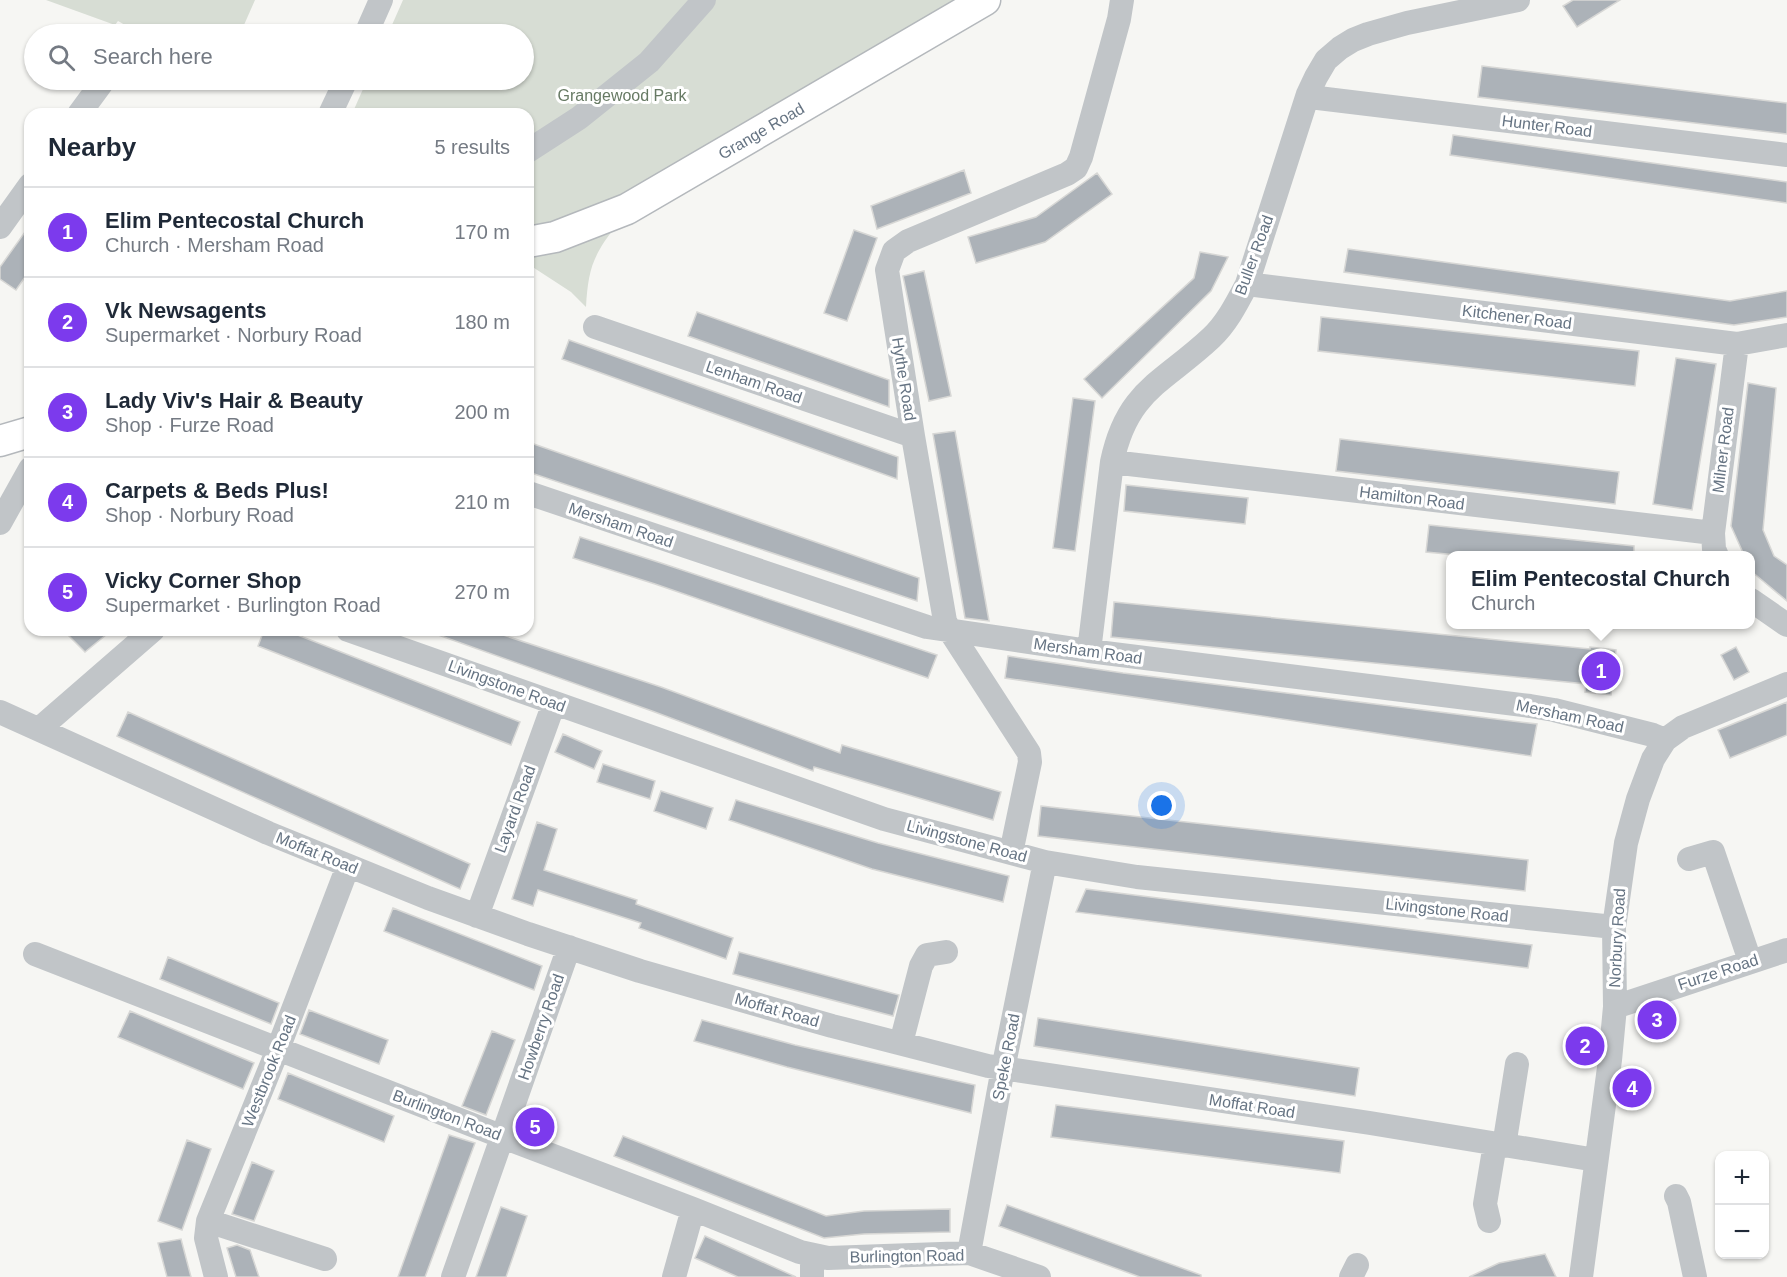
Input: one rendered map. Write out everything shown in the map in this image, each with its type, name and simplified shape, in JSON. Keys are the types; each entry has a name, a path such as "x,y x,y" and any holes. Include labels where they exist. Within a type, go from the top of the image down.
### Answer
{"main road":[{"name":"Grange Road","path":"534,241 555,237 627,210 985,0"},
{"path":"0,441 24,434"}],"street":[{"path":"370,24 381,0"},
{"path":"534,147 579,118 649,62 704,0"},
{"name":"Hythe Road","path":"1011,853 1030,762 1029,753 950,631 943,612 888,270 894,251 908,241 1067,174 1076,168 1082,157 1122,0"},
{"name":"Buller Road","path":"1089,651 1112,462 1121,429 1137,402 1172,368 1212,337 1225,321 1247,284 1308,94 1326,60 1340,48 1360,37 1407,23 1518,0"},
{"path":"84,108 97,90"},
{"path":"333,108 341,90"},
{"name":"Hunter Road","path":"1308,94 1318,98 1787,155"},
{"path":"0,227 24,193"},
{"name":"Kitchener Road","path":"1247,284 1737,344 1787,335"},
{"name":"Lenham Road","path":"596,327 913,436"},
{"name":"Milner Road","path":"1715,544 1737,344"},
{"name":"Hamilton Road","path":"1112,462 1715,544"},
{"path":"0,523 24,480"},
{"name":"Mersham Road","path":"534,495 927,627 1089,651 1538,707 1653,735 1665,740"},
{"path":"1755,603 1787,625"},
{"path":"39,729 146,636"},
{"name":"Livingstone Road","path":"365,636 884,819 1045,862 1137,878 1614,927"},
{"name":"Norbury Road","path":"1581,1277 1610,1060 1615,1007 1614,927 1630,822 1653,759 1665,740 1683,727 1787,684"},
{"name":"Layard Road","path":"477,916 554,703"},
{"name":"Moffat Road","path":"0,712 268,833 477,916 640,971 832,1026 988,1066 1596,1160"},
{"path":"1689,860 1713,852 1750,961"},
{"name":"Speke Road","path":"969,1253 1045,862"},
{"name":"Westbrook Road","path":"216,1277 206,1238 208,1221 278,1049 348,866"},
{"name":"Howberry Road","path":"453,1277 569,947"},
{"name":"Furze Road","path":"1615,1007 1787,950"},
{"path":"901,1043 921,966 927,955 946,952"},
{"name":"Burlington Road","path":"35,954 693,1209 794,1250 812,1266 837,1258 969,1253 1039,1277"},
{"path":"1489,1221 1485,1204 1516,1064"},
{"path":"1676,1196 1695,1277"},
{"path":"674,1277 693,1209"},
{"path":"208,1221 325,1258"}],"green space":[{"path":"46,0 255,0 244,24 123,24 118,21 112,24"},
{"name":"Grangewood Park","path":"403,0 963,0 624,194 534,228 534,108 355,108 363,90 534,90 534,24 392,24"},
{"path":"613,230 600,248 592,266 586,307 571,292 534,268 534,249"}],"building":[{"path":"1573,0 1620,0 1577,27 1563,6"},
{"path":"1482,66 1787,103 1787,134 1478,97"},
{"path":"1453,135 1787,182 1787,203 1450,155"},
{"path":"964,170 971,193 877,229 871,206"},
{"path":"1097,173 1112,194 1045,242 976,263 968,237 1036,217"},
{"path":"854,230 877,238 847,321 824,313"},
{"path":"24,233 24,279 16,290 0,279 0,267"},
{"path":"1348,249 1730,301 1787,291 1787,317 1734,325 1344,272"},
{"path":"1200,252 1228,257 1211,291 1102,398 1084,379 1194,278"},
{"path":"924,271 951,396 929,401 903,276"},
{"path":"697,312 889,380 889,407 688,336"},
{"path":"1321,317 1639,351 1635,386 1318,351"},
{"path":"569,340 898,457 897,479 562,359"},
{"path":"1676,358 1716,364 1692,510 1653,504"},
{"path":"1748,383 1776,388 1763,530 1774,556 1787,565 1787,601 1755,574 1755,551 1742,551 1731,526"},
{"path":"1073,398 1095,401 1075,551 1053,548"},
{"path":"955,431 989,621 965,618 933,434"},
{"path":"1340,439 1619,472 1615,504 1336,471"},
{"path":"534,444 919,578 917,601 534,474"},
{"path":"1126,485 1248,498 1245,524 1124,511"},
{"path":"1429,525 1634,546 1634,551 1446,551 1446,554 1426,552"},
{"path":"580,537 937,655 928,678 573,558"},
{"path":"1114,602 1616,650 1611,695 1585,692 1586,684 1111,637"},
{"path":"69,636 105,636 85,652"},
{"path":"262,636 300,636 520,722 511,745 258,646"},
{"path":"441,636 506,636 661,687 840,753 842,745 1001,792 993,820 814,767 813,771"},
{"path":"1736,647 1749,672 1734,680 1721,655"},
{"path":"1008,656 1123,673 1537,724 1531,756 1005,678"},
{"path":"1787,702 1787,735 1730,758 1718,730"},
{"path":"128,712 470,864 460,889 117,736"},
{"path":"563,734 602,751 594,769 555,752"},
{"path":"603,764 655,781 650,799 597,782"},
{"path":"661,791 713,808 706,829 654,811"},
{"path":"736,800 878,843 1009,876 1003,902 872,869 729,820"},
{"path":"1041,806 1528,860 1525,891 1038,836"},
{"path":"537,822 557,829 544,870 637,900 636,904 733,938 726,959 639,928 641,923 538,890 533,906 512,899"},
{"path":"1086,889 1532,945 1528,968 1076,912"},
{"path":"393,908 542,966 534,990 384,931"},
{"path":"739,952 899,995 893,1016 733,974"},
{"path":"168,957 279,1003 271,1024 160,979"},
{"path":"309,1010 388,1040 379,1064 300,1034"},
{"path":"130,1011 254,1063 243,1089 118,1037"},
{"path":"1038,1018 1359,1068 1355,1096 1034,1046"},
{"path":"702,1020 795,1045 975,1085 971,1113 694,1041"},
{"path":"492,1031 515,1040 486,1115 462,1106"},
{"path":"288,1073 394,1116 384,1142 278,1099"},
{"path":"1056,1105 1344,1141 1340,1173 1051,1137"},
{"path":"449,1135 475,1143 425,1277 398,1277"},
{"path":"623,1136 826,1216 864,1211 950,1209 950,1232 864,1234 824,1238 614,1156"},
{"path":"187,1140 211,1149 182,1230 158,1221"},
{"path":"252,1162 274,1171 254,1221 232,1214"},
{"path":"1007,1205 1201,1275 1201,1277 1140,1277 999,1226"},
{"path":"501,1207 527,1216 506,1277 476,1277"},
{"path":"705,1236 796,1277 738,1277 695,1258"},
{"path":"181,1239 191,1277 167,1277 158,1243"},
{"path":"237,1245 250,1250 259,1277 236,1277 227,1248"},
{"path":"1545,1254 1556,1277 1469,1277 1499,1263"}],"place":[{"name":"Elim Pentecostal Church","path":"1601,671"},
{"name":"Lady Viv's Hair & Beauty","path":"1657,1020"},
{"name":"Vk Newsagents","path":"1585,1046"},
{"name":"Carpets & Beds Plus!","path":"1632,1088"},
{"name":"Vicky Corner Shop","path":"535,1127"}]}
